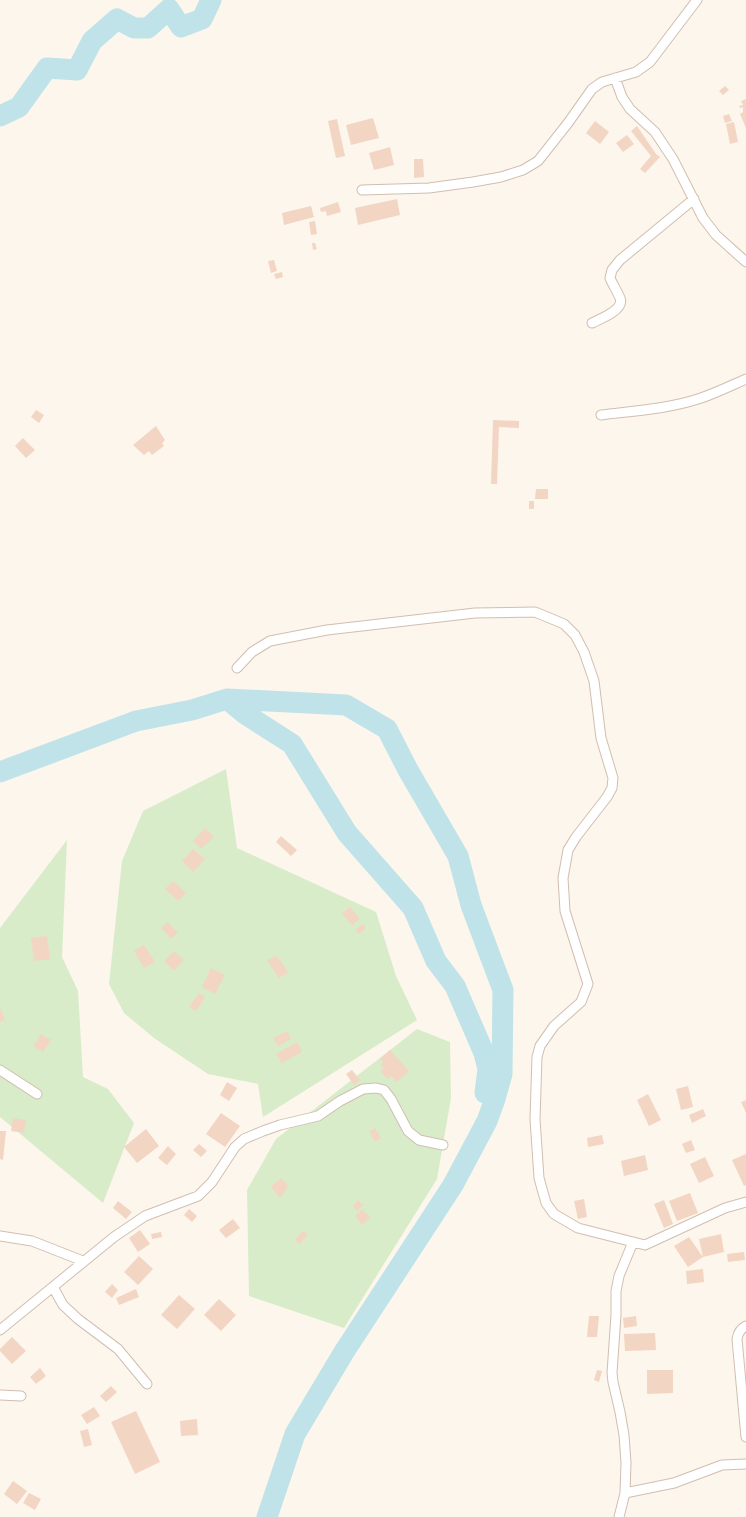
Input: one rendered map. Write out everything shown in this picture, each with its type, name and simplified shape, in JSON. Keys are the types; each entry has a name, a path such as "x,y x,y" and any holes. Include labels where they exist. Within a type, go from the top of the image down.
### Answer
{"street":[{"path":"362,190 429,188 501,177 523,170 538,161 568,123 592,89 602,82 636,72 650,62 697,0"},
{"path":"615,78 622,97 630,109 655,132 673,159 704,218 716,235 746,262"},
{"path":"592,323 617,308 621,303 610,278 612,270 620,260 694,199"},
{"path":"600,415 675,404 697,399 746,379"},
{"path":"237,668 252,652 270,641 327,630 475,613 535,612 564,624 575,635 584,652 594,681 601,738 613,778 612,788 607,797 576,837 568,850 562,878 564,911 588,984 581,1002 554,1026 540,1046 537,1057 535,1119 539,1178 546,1203 554,1214 578,1228 645,1245 725,1208 746,1202"},
{"path":"0,1070 37,1094"},
{"path":"0,1330 83,1261 114,1237 145,1216 198,1196 212,1182 235,1147 244,1140 280,1125 318,1116 364,1089 376,1088 384,1090 391,1099 408,1131 419,1140 443,1145"},
{"path":"0,1236 32,1241 83,1261"},
{"path":"619,1517 625,1493 626,1463 624,1435 612,1373 616,1291 619,1276 633,1242"},
{"path":"53,1287 63,1305 78,1319 118,1349 147,1384"},
{"path":"746,1326 738,1333 737,1339 746,1437"},
{"path":"0,1395 21,1396"},
{"path":"625,1493 674,1483 722,1465 746,1464"}],"green space":[{"path":"226,769 237,848 376,912 396,976 417,1020 263,1117 258,1084 208,1074 154,1038 124,1013 109,984 122,861 143,811"},
{"path":"67,840 62,957 78,991 83,1077 108,1089 134,1123 103,1203 0,1117 0,928"},
{"path":"417,1029 450,1042 451,1098 437,1179 344,1328 249,1296 247,1190 276,1139"}],"building":[{"path":"725,86 729,90 723,95 719,91"},
{"path":"746,99 746,128 740,114 743,112 743,107 740,108 739,106 743,105 741,101"},
{"path":"729,114 732,121 725,123 723,116"},
{"path":"373,118 379,138 351,145 346,125"},
{"path":"337,119 345,156 336,158 328,121"},
{"path":"595,121 609,132 600,144 586,133"},
{"path":"734,122 738,142 730,144 726,124"},
{"path":"637,126 656,154 660,157 645,173 640,169 651,156 631,131"},
{"path":"627,135 634,144 623,152 616,143"},
{"path":"390,147 394,165 374,170 369,153"},
{"path":"414,159 423,159 424,177 414,178"},
{"path":"397,199 400,215 358,225 355,208"},
{"path":"338,202 341,212 327,216 326,211 321,212 320,208"},
{"path":"311,206 314,217 284,225 282,213"},
{"path":"315,221 317,234 311,235 309,222"},
{"path":"312,243 315,243 317,249 313,250"},
{"path":"274,260 277,271 271,273 268,261"},
{"path":"282,272 283,277 276,279 274,274"},
{"path":"36,410 44,415 39,423 31,417"},
{"path":"493,420 519,421 519,428 499,427 497,484 491,484"},
{"path":"156,426 165,440 162,443 164,446 152,455 149,451 144,455 133,445"},
{"path":"23,438 35,450 26,458 15,446"},
{"path":"536,489 548,489 548,499 535,499"},
{"path":"529,501 534,501 534,509 529,509"},
{"path":"205,828 214,837 201,849 193,841"},
{"path":"281,836 297,850 291,856 276,842"},
{"path":"193,849 205,859 193,872 182,861"},
{"path":"173,881 186,893 178,901 165,889"},
{"path":"350,907 360,919 352,925 342,914"},
{"path":"168,922 178,933 171,939 161,928"},
{"path":"363,924 366,928 359,934 355,930"},
{"path":"47,936 50,959 34,961 31,938"},
{"path":"144,945 155,962 144,968 134,951"},
{"path":"174,951 184,960 174,971 164,961"},
{"path":"277,956 288,972 279,978 267,960"},
{"path":"211,968 225,975 215,994 202,987"},
{"path":"199,993 205,997 196,1011 189,1007"},
{"path":"0,1008 5,1019 0,1022"},
{"path":"287,1031 291,1039 278,1046 273,1038"},
{"path":"41,1034 51,1040 43,1052 33,1046"},
{"path":"297,1042 302,1052 282,1063 276,1054"},
{"path":"390,1050 409,1071 397,1082 391,1076 387,1079 380,1071 384,1068 381,1065 383,1063 380,1059"},
{"path":"352,1070 360,1080 354,1085 346,1074"},
{"path":"227,1082 237,1088 229,1101 220,1095"},
{"path":"688,1086 693,1107 681,1110 676,1089"},
{"path":"648,1094 661,1120 649,1126 637,1100"},
{"path":"746,1100 746,1113 741,1102"},
{"path":"703,1109 706,1116 692,1123 689,1115"},
{"path":"221,1113 240,1126 225,1147 206,1134"},
{"path":"13,1118 26,1120 24,1133 11,1131"},
{"path":"375,1128 381,1138 375,1142 369,1131"},
{"path":"146,1129 159,1146 137,1163 124,1147"},
{"path":"0,1131 6,1131 3,1160 0,1159"},
{"path":"602,1135 604,1144 588,1147 587,1138"},
{"path":"691,1140 695,1150 686,1153 682,1144"},
{"path":"199,1144 207,1151 201,1157 193,1150"},
{"path":"168,1146 176,1154 167,1165 158,1158"},
{"path":"746,1154 746,1185 744,1186 732,1160"},
{"path":"645,1155 648,1170 624,1176 621,1161"},
{"path":"705,1157 714,1176 699,1183 690,1164"},
{"path":"281,1178 288,1186 280,1198 271,1187"},
{"path":"690,1193 698,1213 677,1221 669,1201"},
{"path":"584,1199 587,1217 578,1219 574,1201"},
{"path":"358,1200 363,1205 357,1211 353,1206"},
{"path":"664,1200 673,1224 664,1228 654,1204"},
{"path":"118,1201 132,1212 126,1219 113,1208"},
{"path":"189,1209 197,1216 192,1222 184,1215"},
{"path":"362,1209 370,1217 362,1225 355,1216"},
{"path":"233,1219 240,1228 226,1238 219,1230"},
{"path":"140,1230 150,1244 138,1252 129,1238"},
{"path":"303,1231 308,1235 299,1244 295,1239"},
{"path":"161,1232 162,1237 152,1239 151,1234"},
{"path":"721,1234 724,1252 703,1257 699,1239"},
{"path":"689,1237 703,1257 688,1267 674,1246"},
{"path":"744,1252 745,1260 728,1262 727,1254"},
{"path":"139,1256 153,1269 138,1285 124,1272"},
{"path":"703,1269 704,1282 687,1284 686,1271"},
{"path":"112,1284 118,1290 112,1298 105,1292"},
{"path":"136,1289 139,1297 119,1305 116,1298"},
{"path":"179,1295 195,1309 177,1329 161,1315"},
{"path":"219,1299 236,1315 221,1331 204,1315"},
{"path":"589,1316 599,1316 597,1337 587,1337"},
{"path":"636,1316 637,1326 624,1328 623,1318"},
{"path":"655,1333 656,1350 625,1351 624,1334"},
{"path":"12,1337 26,1351 12,1364 0,1351 0,1349"},
{"path":"40,1368 46,1376 36,1384 30,1377"},
{"path":"597,1370 602,1371 599,1382 594,1380"},
{"path":"647,1370 673,1370 673,1393 647,1394"},
{"path":"111,1386 117,1392 106,1402 100,1396"},
{"path":"94,1407 100,1416 87,1424 81,1415"},
{"path":"136,1411 160,1462 135,1474 111,1422"},
{"path":"197,1419 198,1435 181,1436 180,1421"},
{"path":"88,1429 92,1445 84,1447 80,1431"},
{"path":"13,1481 27,1491 17,1504 4,1494"},
{"path":"29,1493 41,1499 35,1510 23,1503"}],"waterway":[{"path":"0,116 19,107 47,68 77,70 92,41 117,19 134,28 148,28 169,9 181,27 202,19 211,0"},
{"path":"227,699 245,714 292,744 347,833 413,908 436,961 455,986 484,1053 488,1069 485,1093"},
{"path":"0,772 136,721 192,710 227,699 346,705 387,729 408,770 458,856 471,905 503,990 502,1074 495,1099 487,1121 453,1185 344,1352 295,1434 267,1517"}]}
